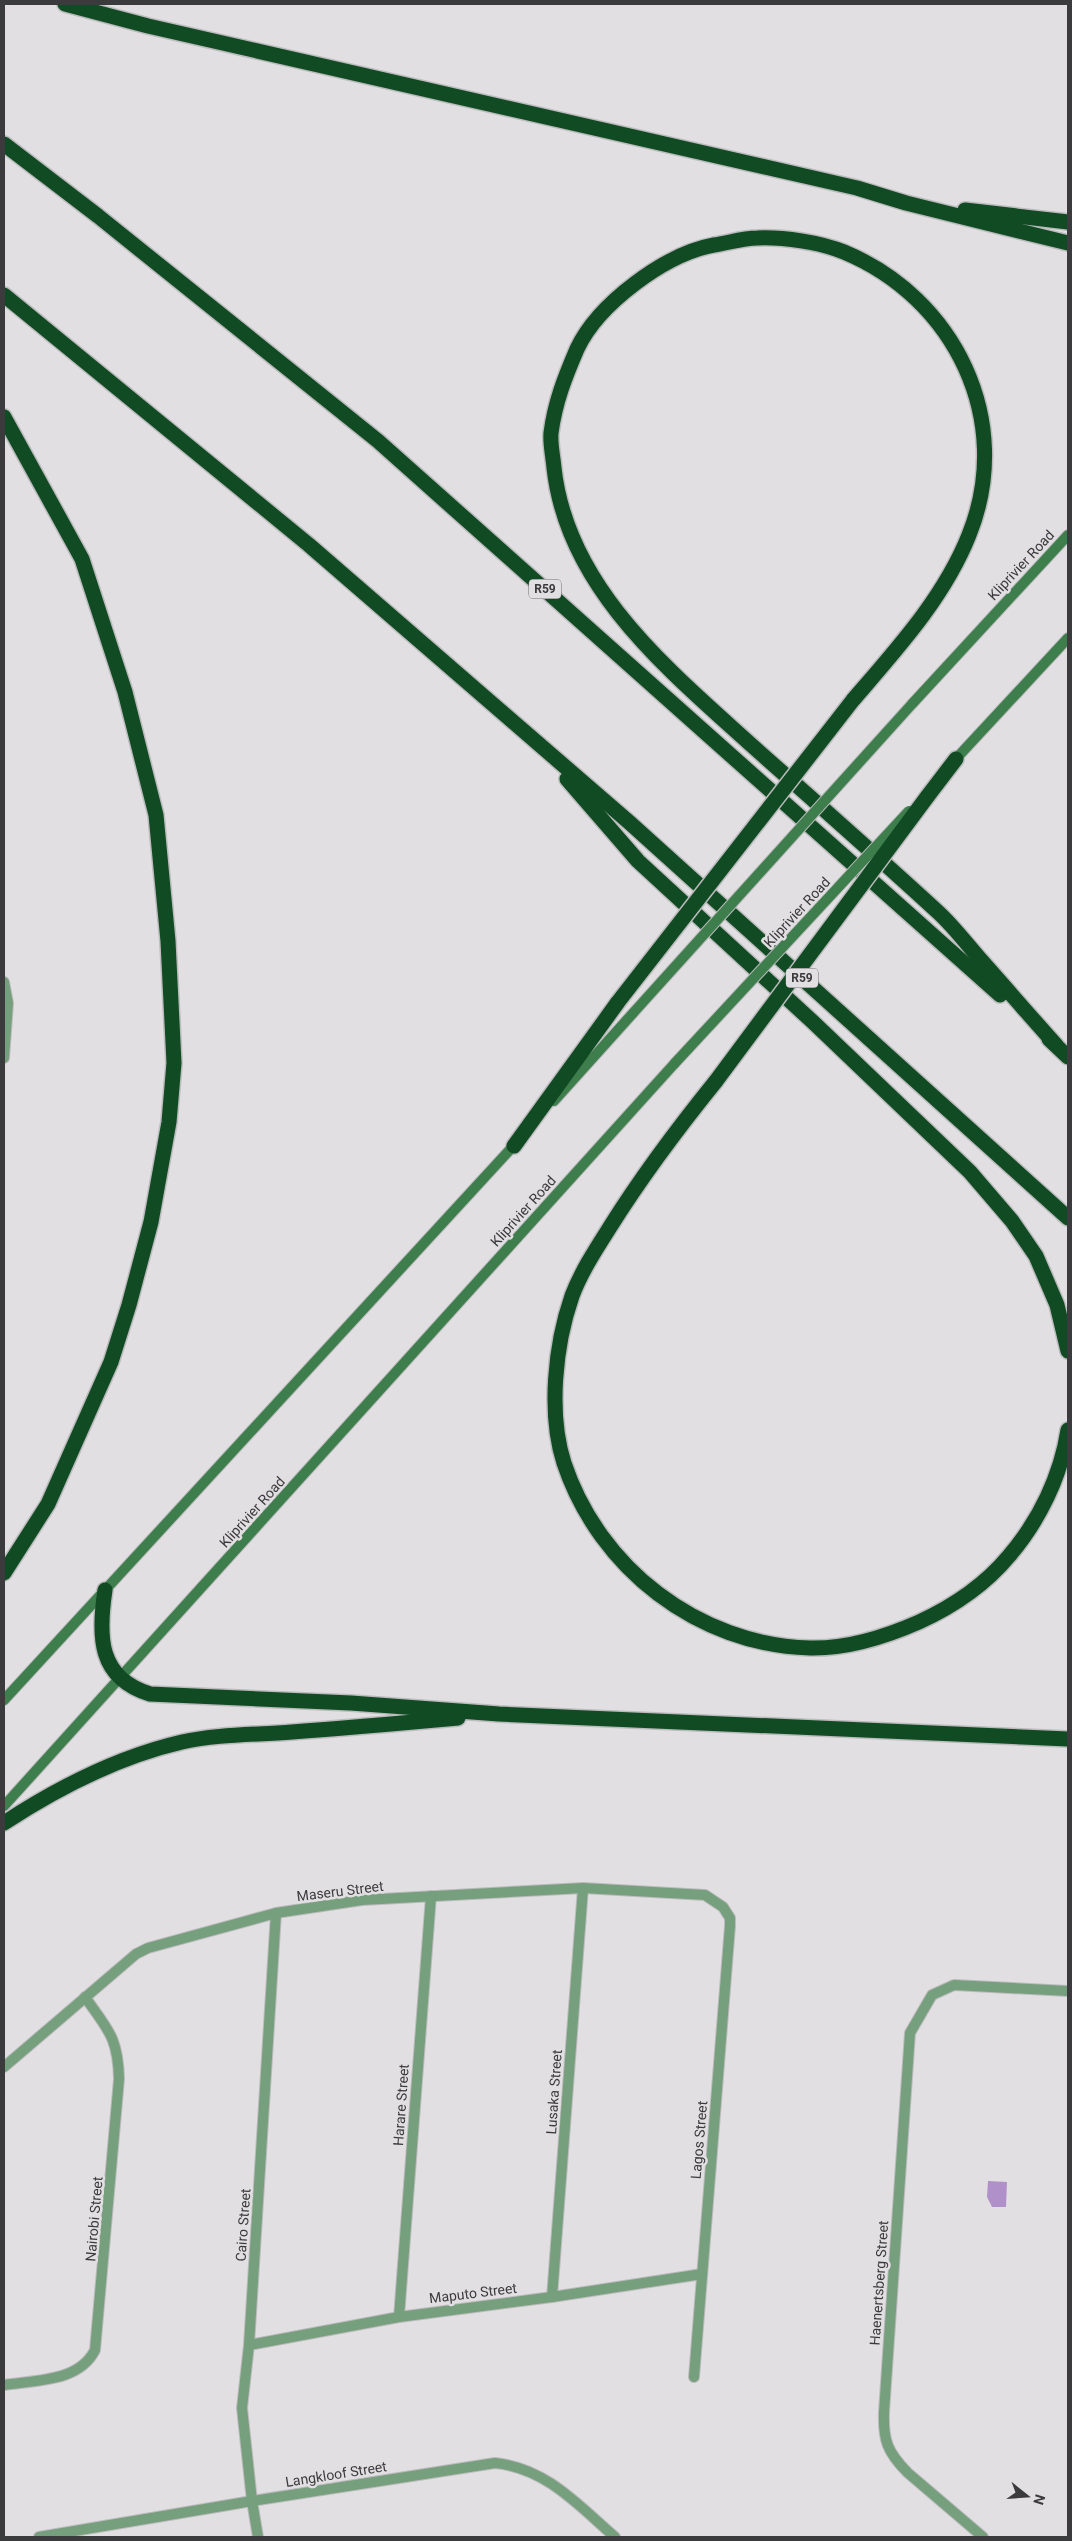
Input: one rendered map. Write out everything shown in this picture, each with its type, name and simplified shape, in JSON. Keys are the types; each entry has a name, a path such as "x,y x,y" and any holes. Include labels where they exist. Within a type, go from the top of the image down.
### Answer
{"highway":[{"path":"65,4 158,28 857,188 906,203 1068,242"},
{"name":"R59","path":"4,144 98,216 378,441 1068,1057"},
{"path":"906,203 1068,222"},
{"path":"514,1146 618,1002 853,700 913,630 951,570 970,533 984,478 982,426 974,384 955,344 932,314 907,290 874,267 840,250 799,241 756,238 694,249 650,272 613,303 582,338 560,387 550,437 557,492 575,545 599,589 666,668 944,918 1056,1045"},
{"name":"R59","path":"4,295 309,545 630,823 1068,1218"},
{"path":"4,417 82,559 125,692 156,815 168,941 174,1064 169,1122 151,1222 129,1305 111,1362 48,1504 4,1574"},
{"path":"533,740 638,861 814,1023 970,1172 1012,1221 1036,1256 1057,1305 1068,1351"},
{"path":"956,758 716,1081 672,1136 591,1257 573,1294 557,1361 555,1404 564,1461 584,1508 604,1541 622,1562 648,1586 676,1606 721,1630 782,1645 810,1648 851,1644 890,1635 952,1606 973,1592 999,1569 1027,1534 1054,1481 1068,1430"},
{"path":"105,1590 100,1622 105,1654 120,1679 137,1690 168,1695 351,1703 499,1714 1068,1739"},
{"path":"4,1823 40,1799 88,1774 150,1751 183,1742 210,1737 344,1729 499,1714"}],"main road":[{"name":"Kliprivier Road","path":"4,1700 514,1146 912,704 1068,535"},
{"path":"956,758 1068,638"},
{"name":"Kliprivier Road","path":"4,1806 675,1063 926,796"}],"street":[{"path":"4,982 8,1003 4,1058"},
{"name":"Maseru Street","path":"4,2067 125,1960 148,1948 276,1913 362,1900 583,1888 705,1895 723,1907"},
{"name":"Lusaka Street","path":"552,2297 583,1888"},
{"name":"Harare Street","path":"399,2317 431,1896"},
{"name":"Lagos Street","path":"694,2378 730,1926 730,1918 723,1907"},
{"name":"Cairo Street","path":"258,2537 252,2501 242,2408 250,2345 276,1913"},
{"name":"Haenertsberg Street","path":"983,2537 898,2463 885,2441 883,2427 910,2033 932,1995 954,1984 965,1983 1068,1991"},
{"name":"Nairobi Street","path":"4,2385 73,2374 86,2365 96,2350 119,2063 114,2039 85,1997"},
{"name":"Maputo Street","path":"250,2345 399,2317 552,2297 702,2274"},
{"name":"Langkloof Street","path":"38,2537 495,2463 516,2465 550,2482 615,2537"}],"shaded area":[{"path":"988,2181 1007,2182 1006,2207 992,2207 987,2197"}]}
